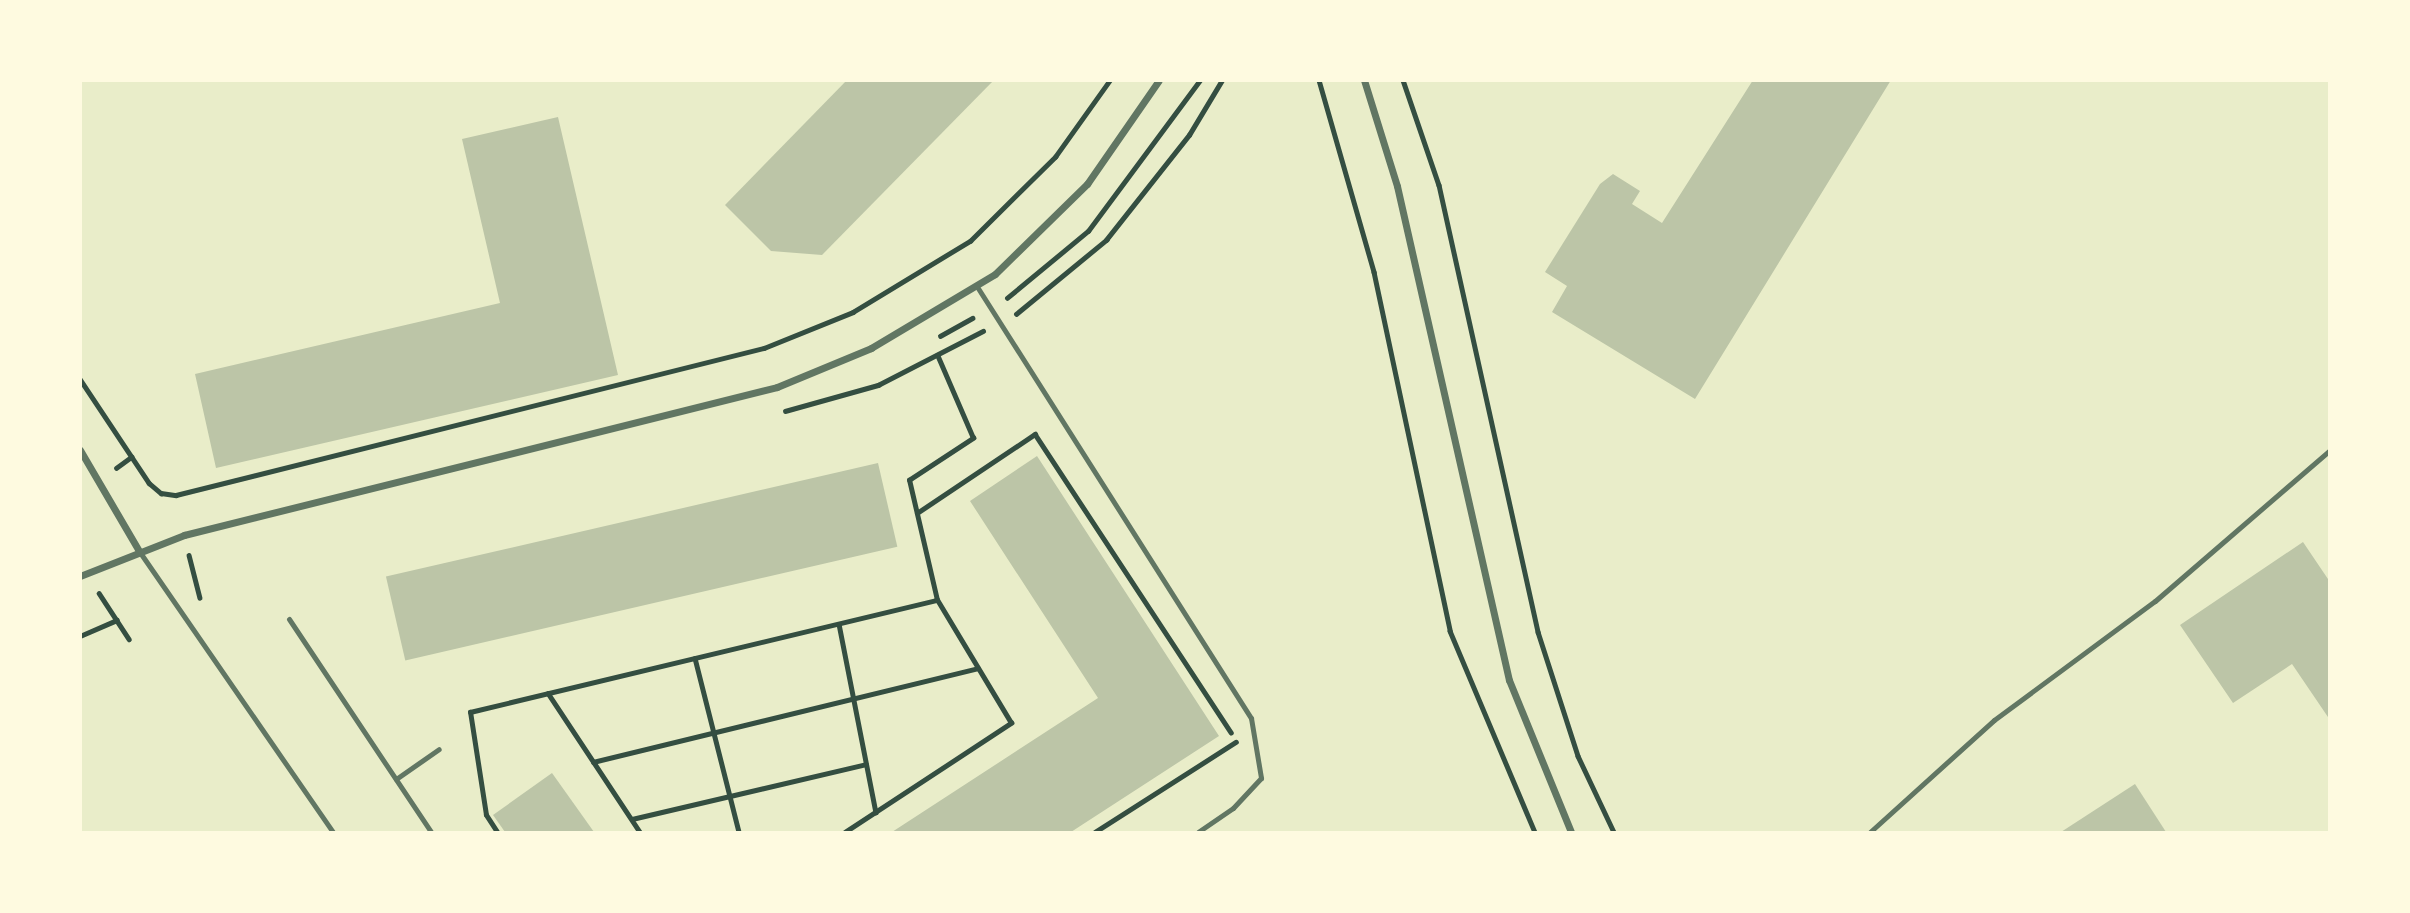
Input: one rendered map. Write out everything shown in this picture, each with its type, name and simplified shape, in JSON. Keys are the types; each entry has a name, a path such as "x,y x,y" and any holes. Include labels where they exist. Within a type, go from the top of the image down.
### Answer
{"street":[{"path":"80,576 184,535 777,387 871,348 995,274 1087,184 1159,80"},
{"path":"1364,80 1397,186 1509,680 1572,832"},
{"path":"80,450 139,551"}],"lane":[{"path":"976,285 1251,718 1261,778 1233,807 1198,832"},
{"path":"1870,832 1994,720 2155,601 2329,450"},
{"path":"139,551 333,832"},
{"path":"289,619 431,832"},
{"path":"396,779 439,749"}],"path":[{"path":"80,379 149,483 161,493 176,495 764,348 853,312 970,241 1055,157 1110,80"},
{"path":"781,412 878,384 1023,311 1106,240 1189,135 1222,80"},
{"path":"1319,80 1374,272 1450,631 1535,832"},
{"path":"1404,80 1439,185 1538,632 1578,756 1615,832"},
{"path":"845,832 1011,723 937,600 909,480 974,438 937,355"},
{"path":"917,513 1034,434 1237,741 1095,832"},
{"path":"202,551 189,554 202,608"},
{"path":"498,832 486,815 470,712 937,600"},
{"path":"108,608 129,639"},
{"path":"80,636 117,620"},
{"path":"839,624 876,812"},
{"path":"695,658 739,832"},
{"path":"593,762 978,668"},
{"path":"548,693 640,832"},
{"path":"632,820 866,764"}],"building":[{"path":"847,80 994,80 822,255 771,251 725,205"},
{"path":"1753,80 1891,80 1695,399 1552,312 1567,286 1545,272 1600,184 1613,174 1640,191 1632,204 1662,223"},
{"path":"558,117 618,375 216,468 195,374 500,303 462,139"},
{"path":"1037,456 1219,736 1071,832 892,832 1098,698 970,501"},
{"path":"878,463 897,547 405,660 386,577"},
{"path":"2303,542 2330,582 2330,720 2292,664 2233,703 2180,625"},
{"path":"552,773 594,832 505,832 493,815"},
{"path":"2135,784 2166,832 2061,832"}]}
